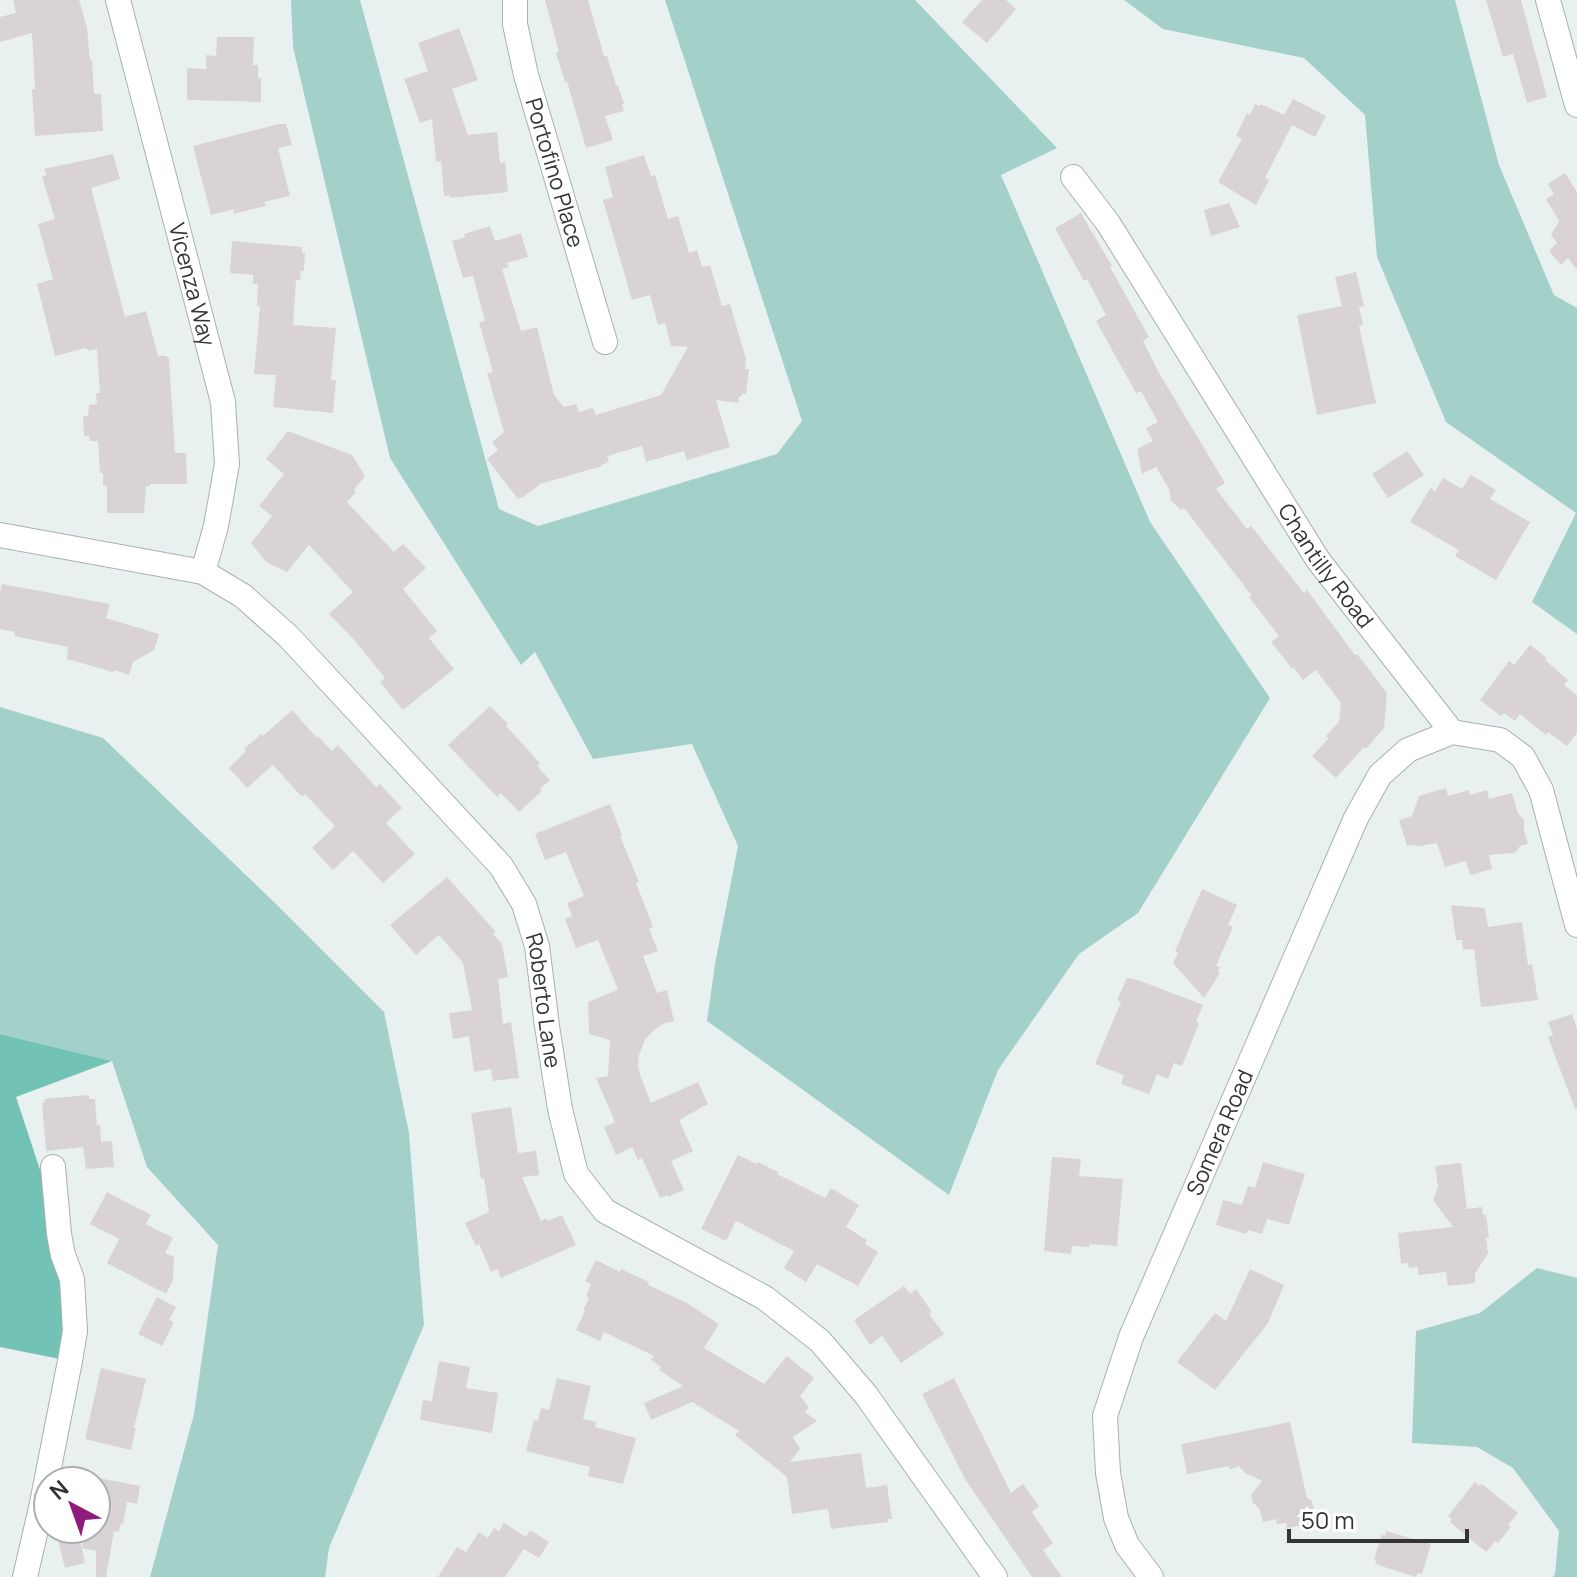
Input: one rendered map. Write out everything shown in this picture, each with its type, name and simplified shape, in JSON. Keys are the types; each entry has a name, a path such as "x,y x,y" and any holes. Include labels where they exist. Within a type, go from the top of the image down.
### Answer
{"street":[{"name":"Vicenza Way","path":"118,0 223,402 227,464 216,526 203,572"},
{"name":"Portofino Place","path":"515,0 515,24 526,75 605,342"},
{"path":"1548,0 1577,105"},
{"name":"Chantilly Road","path":"1073,177 1108,223 1318,560 1452,732"},
{"name":"Roberto Lane","path":"0,535 203,572 243,596 288,636 501,866 524,904 537,946 558,1095 576,1174 605,1211 765,1298 820,1341 866,1395 995,1577"},
{"path":"1452,732 1500,740 1523,757 1541,790 1577,925"},
{"name":"Somera Road","path":"1151,1577 1127,1545 1116,1518 1108,1473 1105,1416 1131,1337 1356,818 1380,775 1408,750 1452,732"},
{"path":"25,1577 75,1331 72,1279 59,1234 53,1167"}],"green space":[{"path":"291,0 360,0 499,509 538,526 777,454 802,421 665,0 915,0 1057,148 1001,175 1150,522 1270,698 1138,913 1079,954 998,1070 949,1195 707,1021 738,846 692,744 593,759 535,652 521,665 390,458 293,47"},
{"path":"1124,0 1455,0 1499,165 1554,295 1577,308 1577,634 1532,602 1576,513 1446,422 1377,257 1365,115 1304,58 1163,29"},
{"path":"0,707 103,738 384,1012 409,1133 424,1325 329,1548 325,1577 150,1577 194,1414 218,1245 147,1167 112,1061 0,1034"},
{"path":"0,1034 112,1061 16,1097 50,1200 70,1361 0,1347"},
{"path":"1537,1268 1577,1278 1577,1577 1553,1577 1559,1531 1513,1468 1477,1447 1412,1443 1416,1331 1480,1313"}],"building":[{"path":"13,0 79,0 87,28 94,94 101,94 103,131 35,136 32,33 0,42 0,17 16,13"},
{"path":"545,0 588,0 604,56 607,56 624,104 624,111 605,116 613,140 586,148 556,53 559,52"},
{"path":"982,0 1006,0 1016,9 987,43 962,22"},
{"path":"1486,0 1521,0 1547,97 1527,103 1513,54 1503,57"},
{"path":"459,28 478,80 452,89 468,135 497,132 500,163 505,162 508,192 444,196 441,161 436,162 432,119 420,123 404,79 428,71 418,43"},
{"path":"217,37 254,37 253,65 258,65 258,78 261,78 261,102 187,100 187,68 206,69 206,55 216,56"},
{"path":"1293,99 1326,116 1315,137 1292,125 1265,178 1269,180 1256,205 1218,182 1242,139 1236,136 1255,104 1284,115"},
{"path":"286,124 292,145 278,148 290,196 233,214 234,209 211,215 193,146"},
{"path":"113,154 120,179 91,188 125,317 146,311 158,356 169,358 175,453 186,453 187,484 146,486 144,513 107,513 107,486 103,486 103,473 100,473 98,441 90,441 89,436 84,436 83,416 88,416 89,405 97,404 96,393 100,393 97,349 89,351 85,348 55,356 37,284 53,279 38,224 55,219 42,177 47,175 44,169"},
{"path":"644,155 651,176 655,175 668,219 678,216 689,253 697,250 702,267 710,265 722,306 730,304 746,359 745,369 749,369 746,394 739,396 738,403 716,400 730,447 687,460 684,451 646,462 642,446 607,456 609,462 602,466 540,484 518,499 487,459 498,450 492,442 504,432 487,373 493,372 479,322 485,321 473,276 463,278 452,241 490,226 495,241 521,233 528,257 507,263 509,267 502,269 521,331 537,327 554,395 564,407 576,404 579,412 593,408 596,415 661,395 688,347 671,346 665,323 658,325 650,295 632,300 603,200 613,197 605,167"},
{"path":"1565,173 1577,192 1577,270 1568,258 1561,265 1549,251 1557,243 1551,235 1559,221 1546,199 1554,194 1548,184"},
{"path":"1229,203 1240,227 1211,236 1204,210"},
{"path":"1081,213 1149,337 1143,341 1158,371 1225,483 1216,489 1247,529 1251,526 1304,593 1307,590 1387,693 1384,728 1336,778 1312,756 1339,722 1341,703 1316,670 1303,680 1292,669 1271,642 1279,636 1184,508 1181,510 1171,501 1169,489 1156,467 1142,474 1137,449 1153,441 1146,428 1158,422 1141,391 1136,393 1096,321 1106,315 1055,228"},
{"path":"232,241 302,247 302,253 305,253 304,271 301,271 300,280 296,280 293,325 336,328 331,380 336,380 333,413 273,407 276,375 254,374 260,306 257,306 258,284 253,284 253,275 230,273"},
{"path":"1356,272 1364,306 1359,307 1363,325 1359,326 1376,403 1317,415 1297,315 1342,306 1335,277"},
{"path":"288,431 352,455 365,476 347,502 394,552 403,544 426,568 403,589 437,631 429,638 454,669 403,710 380,682 385,678 329,614 353,592 309,545 287,572 266,562 251,543 272,516 259,506 284,474 266,459"},
{"path":"1407,451 1424,475 1388,498 1372,474"},
{"path":"1471,475 1496,490 1490,499 1530,522 1496,580 1455,556 1459,550 1410,522 1431,487 1435,492 1443,478 1462,489"},
{"path":"2,584 110,604 106,618 159,634 154,650 133,662 129,675 67,659 68,647 14,636 15,632 0,629"},
{"path":"1530,645 1568,680 1564,685 1577,695 1577,733 1567,746 1548,732 1546,735 1520,714 1515,721 1504,713 1501,716 1480,700 1509,661 1514,665"},
{"path":"490,706 540,763 537,766 550,780 519,812 501,793 497,797 448,745"},
{"path":"292,710 332,751 338,745 376,787 380,784 402,808 386,823 415,854 383,883 353,851 333,870 312,848 335,826 305,794 302,797 273,765 247,788 229,768 246,751 244,749"},
{"path":"1446,788 1448,796 1469,790 1470,795 1487,790 1489,799 1512,793 1518,813 1524,820 1528,844 1520,846 1515,853 1489,855 1492,869 1471,875 1465,861 1445,867 1437,843 1407,846 1399,820 1412,816 1419,796"},
{"path":"610,804 653,927 649,929 658,951 643,956 657,993 667,990 674,1021 654,1030 645,1040 639,1055 640,1075 651,1103 698,1082 708,1104 679,1120 693,1151 671,1161 684,1190 668,1197 660,1198 642,1158 638,1160 632,1147 616,1155 604,1127 615,1122 596,1078 608,1076 610,1040 589,1034 588,1002 617,990 617,987 598,940 576,948 565,919 572,916 567,903 584,896 566,852 545,860 535,834"},
{"path":"447,877 496,932 493,934 502,944 508,977 498,979 503,1024 511,1022 519,1078 493,1081 491,1069 474,1072 469,1036 453,1039 449,1013 472,1010 463,963 458,957 439,935 416,955 390,925"},
{"path":"1202,889 1237,905 1228,925 1233,927 1216,966 1220,967 1220,973 1204,998 1173,963 1178,953 1175,951"},
{"path":"1451,905 1485,908 1488,927 1522,922 1528,965 1532,964 1538,1000 1481,1007 1474,949 1463,950 1462,940 1456,940"},
{"path":"1127,978 1203,1005 1182,1066 1174,1063 1168,1079 1157,1074 1149,1094 1121,1084 1124,1075 1095,1064 1121,1002 1117,1000"},
{"path":"1572,1014 1577,1028 1577,1109 1548,1037 1553,1035 1548,1022"},
{"path":"89,1095 89,1099 95,1099 101,1142 112,1141 114,1167 86,1169 83,1147 46,1151 44,1099"},
{"path":"511,1107 518,1153 536,1151 539,1175 522,1177 541,1221 562,1215 576,1245 501,1278 497,1269 491,1272 479,1244 476,1246 465,1223 489,1212 471,1113"},
{"path":"738,1155 758,1162 825,1198 831,1188 859,1205 846,1227 867,1240 865,1244 878,1252 858,1286 817,1264 806,1282 784,1268 794,1251 736,1221 726,1241 701,1229"},
{"path":"1052,1157 1081,1159 1079,1176 1123,1179 1117,1246 1072,1246 1071,1254 1044,1251"},
{"path":"1263,1162 1305,1174 1289,1225 1267,1219 1262,1234 1248,1230 1246,1234 1216,1225 1223,1200 1242,1205 1248,1186 1255,1188"},
{"path":"1461,1163 1467,1209 1482,1207 1483,1215 1486,1215 1488,1253 1475,1274 1475,1283 1448,1286 1446,1272 1418,1275 1418,1267 1409,1268 1408,1263 1401,1264 1398,1233 1453,1227 1433,1200 1438,1187 1435,1166"},
{"path":"107,1192 151,1215 146,1224 173,1238 165,1253 174,1257 173,1280 166,1294 107,1263 119,1239 90,1224"},
{"path":"596,1260 649,1282 648,1285 687,1303 719,1324 704,1348 764,1384 787,1356 814,1378 800,1396 809,1407 805,1412 817,1421 793,1437 800,1449 790,1462 861,1453 866,1488 887,1485 892,1519 831,1529 828,1509 792,1514 787,1477 735,1435 739,1431 692,1402 651,1420 644,1403 683,1386 659,1370 661,1367 651,1360 654,1356 604,1332 600,1341 576,1330 589,1298 586,1296 591,1284 585,1281"},
{"path":"1250,1269 1284,1285 1268,1323 1215,1390 1177,1362 1215,1313 1226,1321"},
{"path":"904,1286 910,1294 916,1289 944,1334 901,1363 882,1336 870,1345 854,1320"},
{"path":"157,1297 176,1307 169,1320 174,1322 162,1346 138,1334"},
{"path":"439,1361 470,1367 466,1388 498,1393 492,1433 420,1420 423,1400 432,1401"},
{"path":"101,1368 146,1379 131,1450 85,1439"},
{"path":"557,1378 591,1386 583,1419 596,1422 595,1427 636,1438 623,1484 588,1476 590,1467 526,1451 534,1420 538,1421 541,1408 549,1410"},
{"path":"954,1378 1011,1493 1023,1484 1039,1506 1032,1512 1053,1543 1043,1550 1062,1577 1032,1577 965,1479 922,1394"},
{"path":"1290,1422 1307,1498 1314,1508 1310,1516 1312,1524 1287,1528 1286,1523 1277,1524 1276,1519 1263,1522 1251,1495 1262,1481 1245,1473 1239,1466 1229,1470 1229,1466 1187,1474 1181,1444"},
{"path":"112,1481 140,1486 137,1504 127,1502 123,1524 119,1532 114,1531 112,1542"},
{"path":"1475,1482 1479,1486 1482,1484 1518,1513 1498,1543 1495,1541 1486,1552 1450,1522 1452,1519 1448,1516"},
{"path":"504,1523 526,1537 530,1530 549,1542 539,1558 524,1549 505,1577 438,1577 457,1547 466,1552 479,1532 488,1538 494,1528 499,1531"},
{"path":"1386,1531 1431,1544 1422,1574 1418,1573 1416,1577 1375,1564 1382,1534 1385,1536"},
{"path":"59,1545 81,1545 85,1563 65,1568"},
{"path":"83,1545 112,1545 106,1577 96,1577 96,1551 82,1548"}]}
